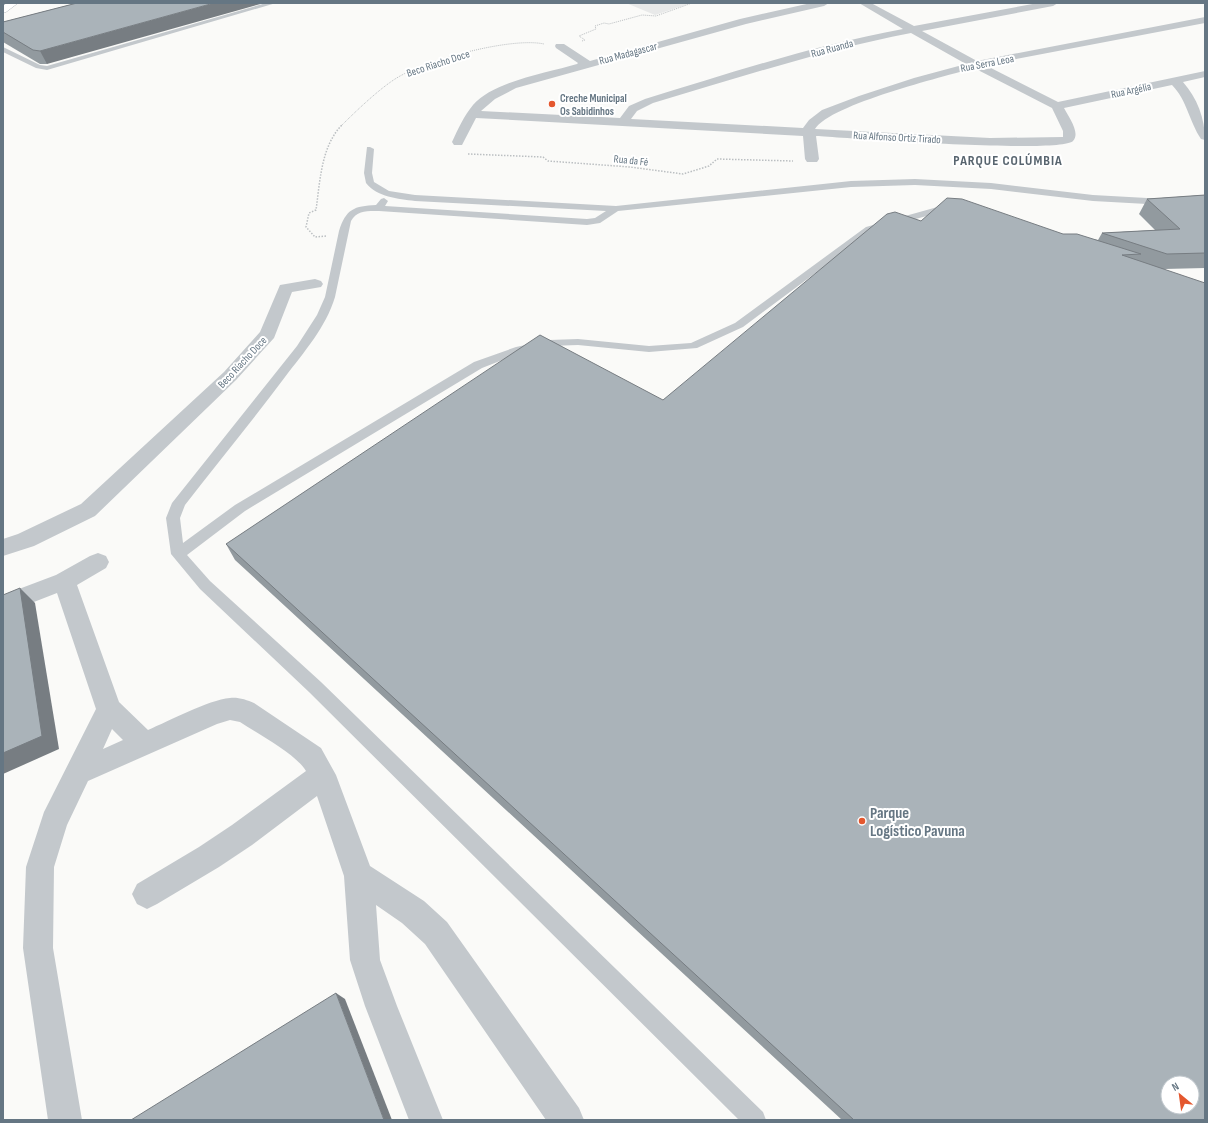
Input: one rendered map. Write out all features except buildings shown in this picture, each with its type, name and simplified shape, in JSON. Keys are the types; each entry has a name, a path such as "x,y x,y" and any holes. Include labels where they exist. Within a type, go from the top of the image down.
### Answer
{"street":[{"path":"3,10 13,3"},
{"name":"Rua Madagascar","path":"458,142 472,114 481,102 499,91 526,81 744,21 824,3"},
{"path":"876,3 916,28 1057,106"},
{"name":"Rua Ruanda","path":"624,123 626,114 631,109 650,101 834,47 897,31 1053,3"},
{"path":"859,5 916,28"},
{"path":"859,5 897,31 962,68"},
{"name":"Rua Serra Leoa","path":"810,133 809,129 813,122 826,113 844,105 910,82 981,63 1205,20"},
{"path":"560,46 585,65"},
{"name":"Rua Argélia","path":"1057,106 1205,74"},
{"path":"1175,81 1183,90 1190,102 1199,127 1205,136"},
{"name":"Rua Alfonso Ortiz Tirado","path":"472,114 990,142 1056,142 1066,140 1070,136 1057,106"},
{"path":"810,133 812,159"},
{"name":"Beco Riacho Doce","path":"3,548 26,540 88,510 225,382 268,334 286,288 315,284"},
{"path":"3,605 64,581 98,562"},
{"path":"64,581 109,710 143,743"},
{"path":"79,772 143,743 213,714 230,709 245,712 301,748 312,757 323,774 359,876 365,960 381,1006 426,1120"},
{"path":"65,1120 38,948 40,867 54,822 109,710"},
{"path":"147,894 209,857 242,835 323,774"},
{"path":"359,876 413,912 436,933 567,1120"}],"lane":[{"path":"3,49 38,67 47,68 273,3"},
{"path":"370,150 368,173 370,183 376,188 390,194 415,198 616,209 851,184 914,182 992,186 1093,198 1177,203"},
{"path":"379,208 390,194"},
{"path":"616,209 597,221 587,222 379,208 366,208 356,211 345,221 336,271 327,305 308,338 271,388 179,503 173,518 178,554 205,585 321,692 755,1120"},
{"path":"178,554 240,508 478,365 520,348 549,343 578,342 649,349 692,346 739,325 869,229 941,209 961,211"}],"path":[{"path":"560,46 585,40 579,36 596,28 595,26 604,23 609,24 642,15 656,16 692,3"},
{"name":"Beco Riacho Doce","path":"327,236 315,237 306,227 309,213 316,210 322,170 333,135 372,98 400,76 480,49 532,41 541,42 550,47 560,46"},
{"name":"Rua da Fé","path":"458,142 457,153 543,156 548,161 630,167 683,174 709,166 717,159 798,162 812,159"}],"shaded area":[{"path":"626,3 691,3 655,15"}],"place":[{"name":"Creche Municipal Os Sabidinhos","path":"552,104"},
{"name":"Parque Logístico Pavuna","path":"862,821"}],"district":[{"name":"PARQUE COLÚMBIA","path":"1008,160"}]}
